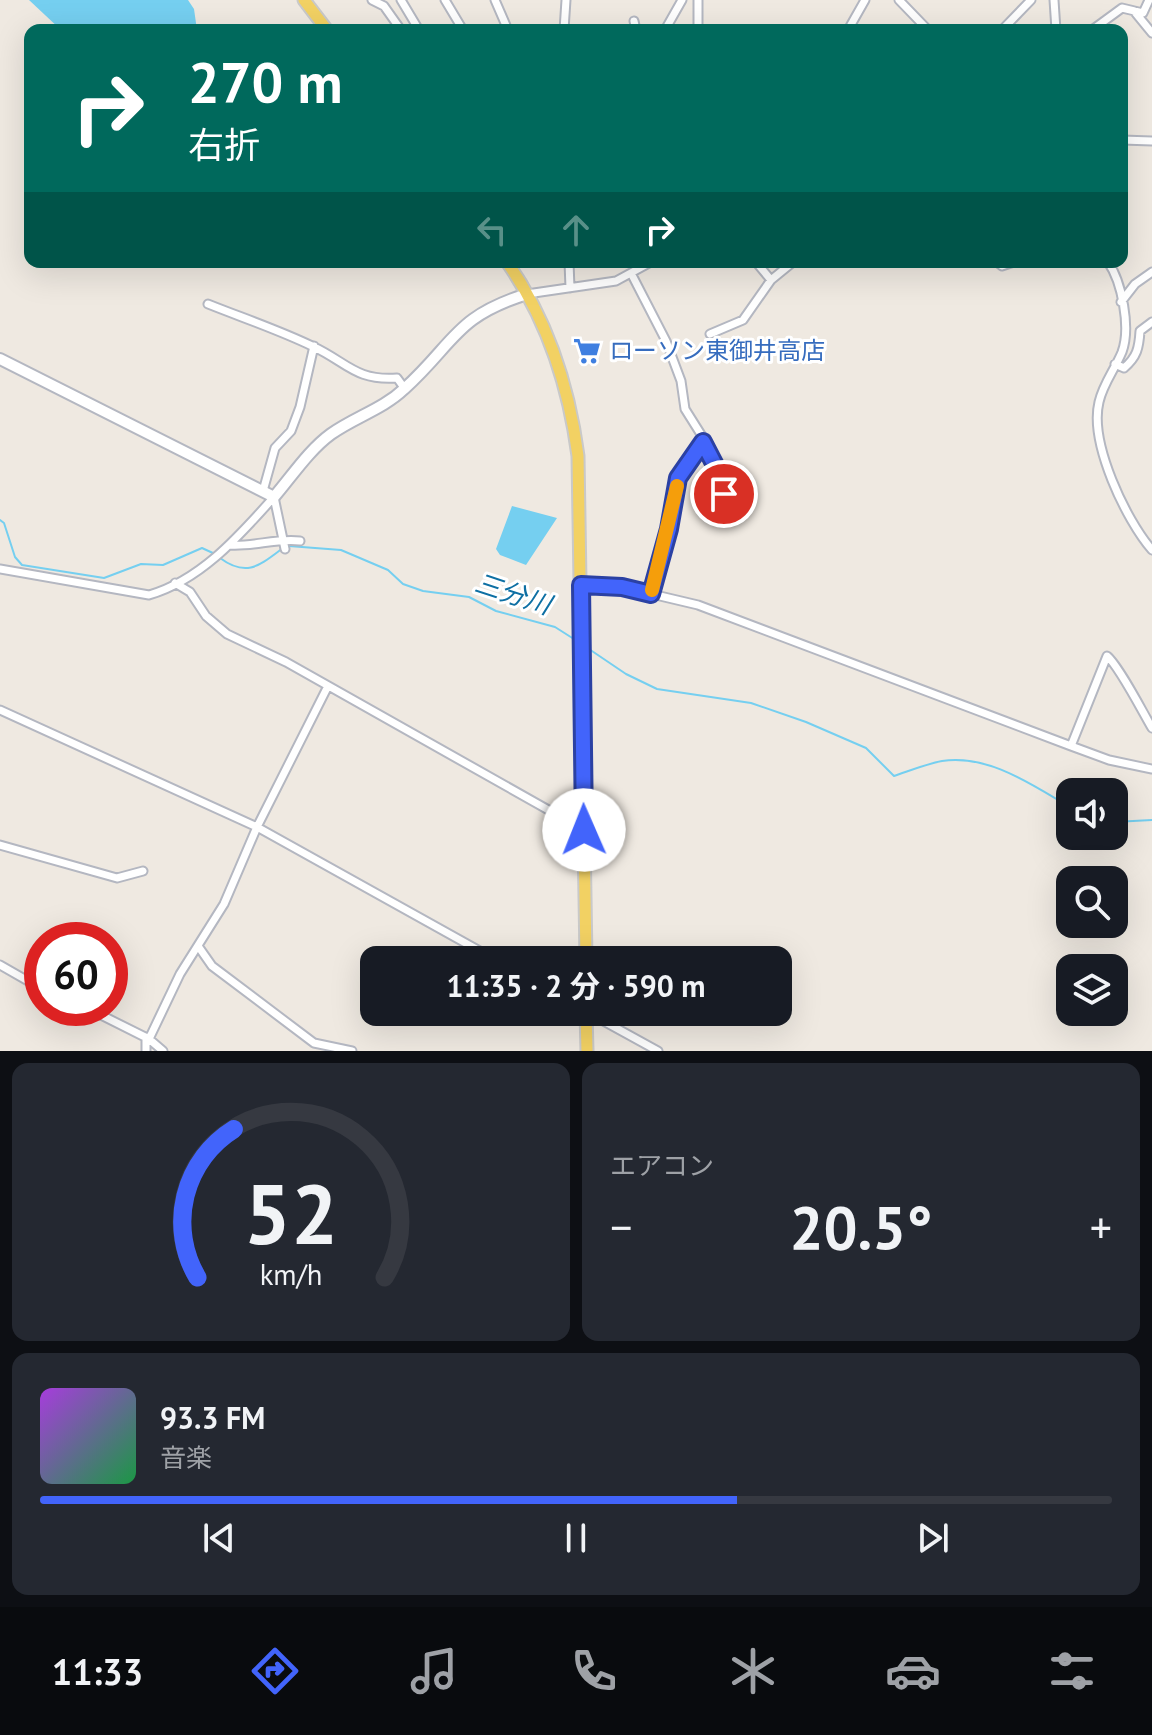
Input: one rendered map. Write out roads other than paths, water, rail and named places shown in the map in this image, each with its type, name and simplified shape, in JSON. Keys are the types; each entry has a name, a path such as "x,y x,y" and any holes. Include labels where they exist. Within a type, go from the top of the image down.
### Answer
{"main road":[{"path":"304,0 322,24"},
{"path":"511,268 527,294 554,353 573,425 580,482 586,946"},
{"path":"587,1026 587,1051"}],"street":[{"path":"372,0 384,6 397,24"},
{"path":"401,0 415,24"},
{"path":"445,0 459,24"},
{"path":"495,0 505,24"},
{"path":"564,24 566,0"},
{"path":"668,24 682,0"},
{"path":"698,0 698,24"},
{"path":"851,24 865,0"},
{"path":"899,0 922,24"},
{"path":"1008,24 1031,0"},
{"path":"1054,0 1056,24"},
{"path":"1100,24 1122,8 1143,13 1149,0"},
{"path":"1133,10 1152,33"},
{"path":"1128,140 1152,141"},
{"path":"569,268 570,288"},
{"path":"0,569 68,578 139,594 163,591 209,563 328,436 383,406 405,389 472,317 527,294 632,275 642,268"},
{"path":"761,268 771,280"},
{"path":"710,334 743,320 771,280 786,268"},
{"path":"1110,268 1121,302 1125,340 1098,404 1099,436 1128,516 1152,550"},
{"path":"1121,302 1135,284 1152,272"},
{"path":"632,275 655,314 681,381 685,409 718,471 724,494"},
{"path":"208,304 314,346 356,373 374,380 397,378 405,389"},
{"path":"1115,364 1124,368 1132,361 1139,349 1140,331 1152,322"},
{"path":"263,491 275,448 291,431 300,407 314,346"},
{"path":"0,359 274,497 285,549"},
{"path":"651,594 669,529 678,478 703,442"},
{"path":"229,545 283,539 300,541"},
{"path":"175,583 190,592 206,616 227,634 328,686 584,830"},
{"path":"581,585 622,587 698,605 1109,760 1152,769"},
{"path":"1071,746 1107,656 1119,669 1129,693 1152,728"},
{"path":"146,1051 147,1038 196,946 224,904 257,827 328,686"},
{"path":"0,710 257,827 471,946"},
{"path":"0,845 117,878 143,871"},
{"path":"196,946 212,966 314,1043 352,1051"},
{"path":"0,965 24,979"},
{"path":"123,1026 147,1038 163,1051"},
{"path":"612,1026 658,1051"}],"water":[{"path":"29,0 188,0 194,9 196,24 55,24"},
{"path":"512,506 557,518 526,565 500,555 496,549"}],"waterway":[{"name":"三分川","path":"0,520 4,523 15,557 22,565 104,578 141,564 163,565 202,548 215,554"},
{"name":"三分川","path":"289,546 341,550 388,570 403,584 423,591 469,597 496,611 555,627 577,641"},
{"name":"三分川","path":"220,558 238,567 253,567 283,548"},
{"name":"三分川","path":"586,647 626,674 657,689 751,703 806,722 866,748 894,776 942,761 976,762 1009,773 1056,799"},
{"name":"三分川","path":"1128,821 1152,820"}],"place":[{"name":"ローソン東御井高店","path":"587,351"}]}
